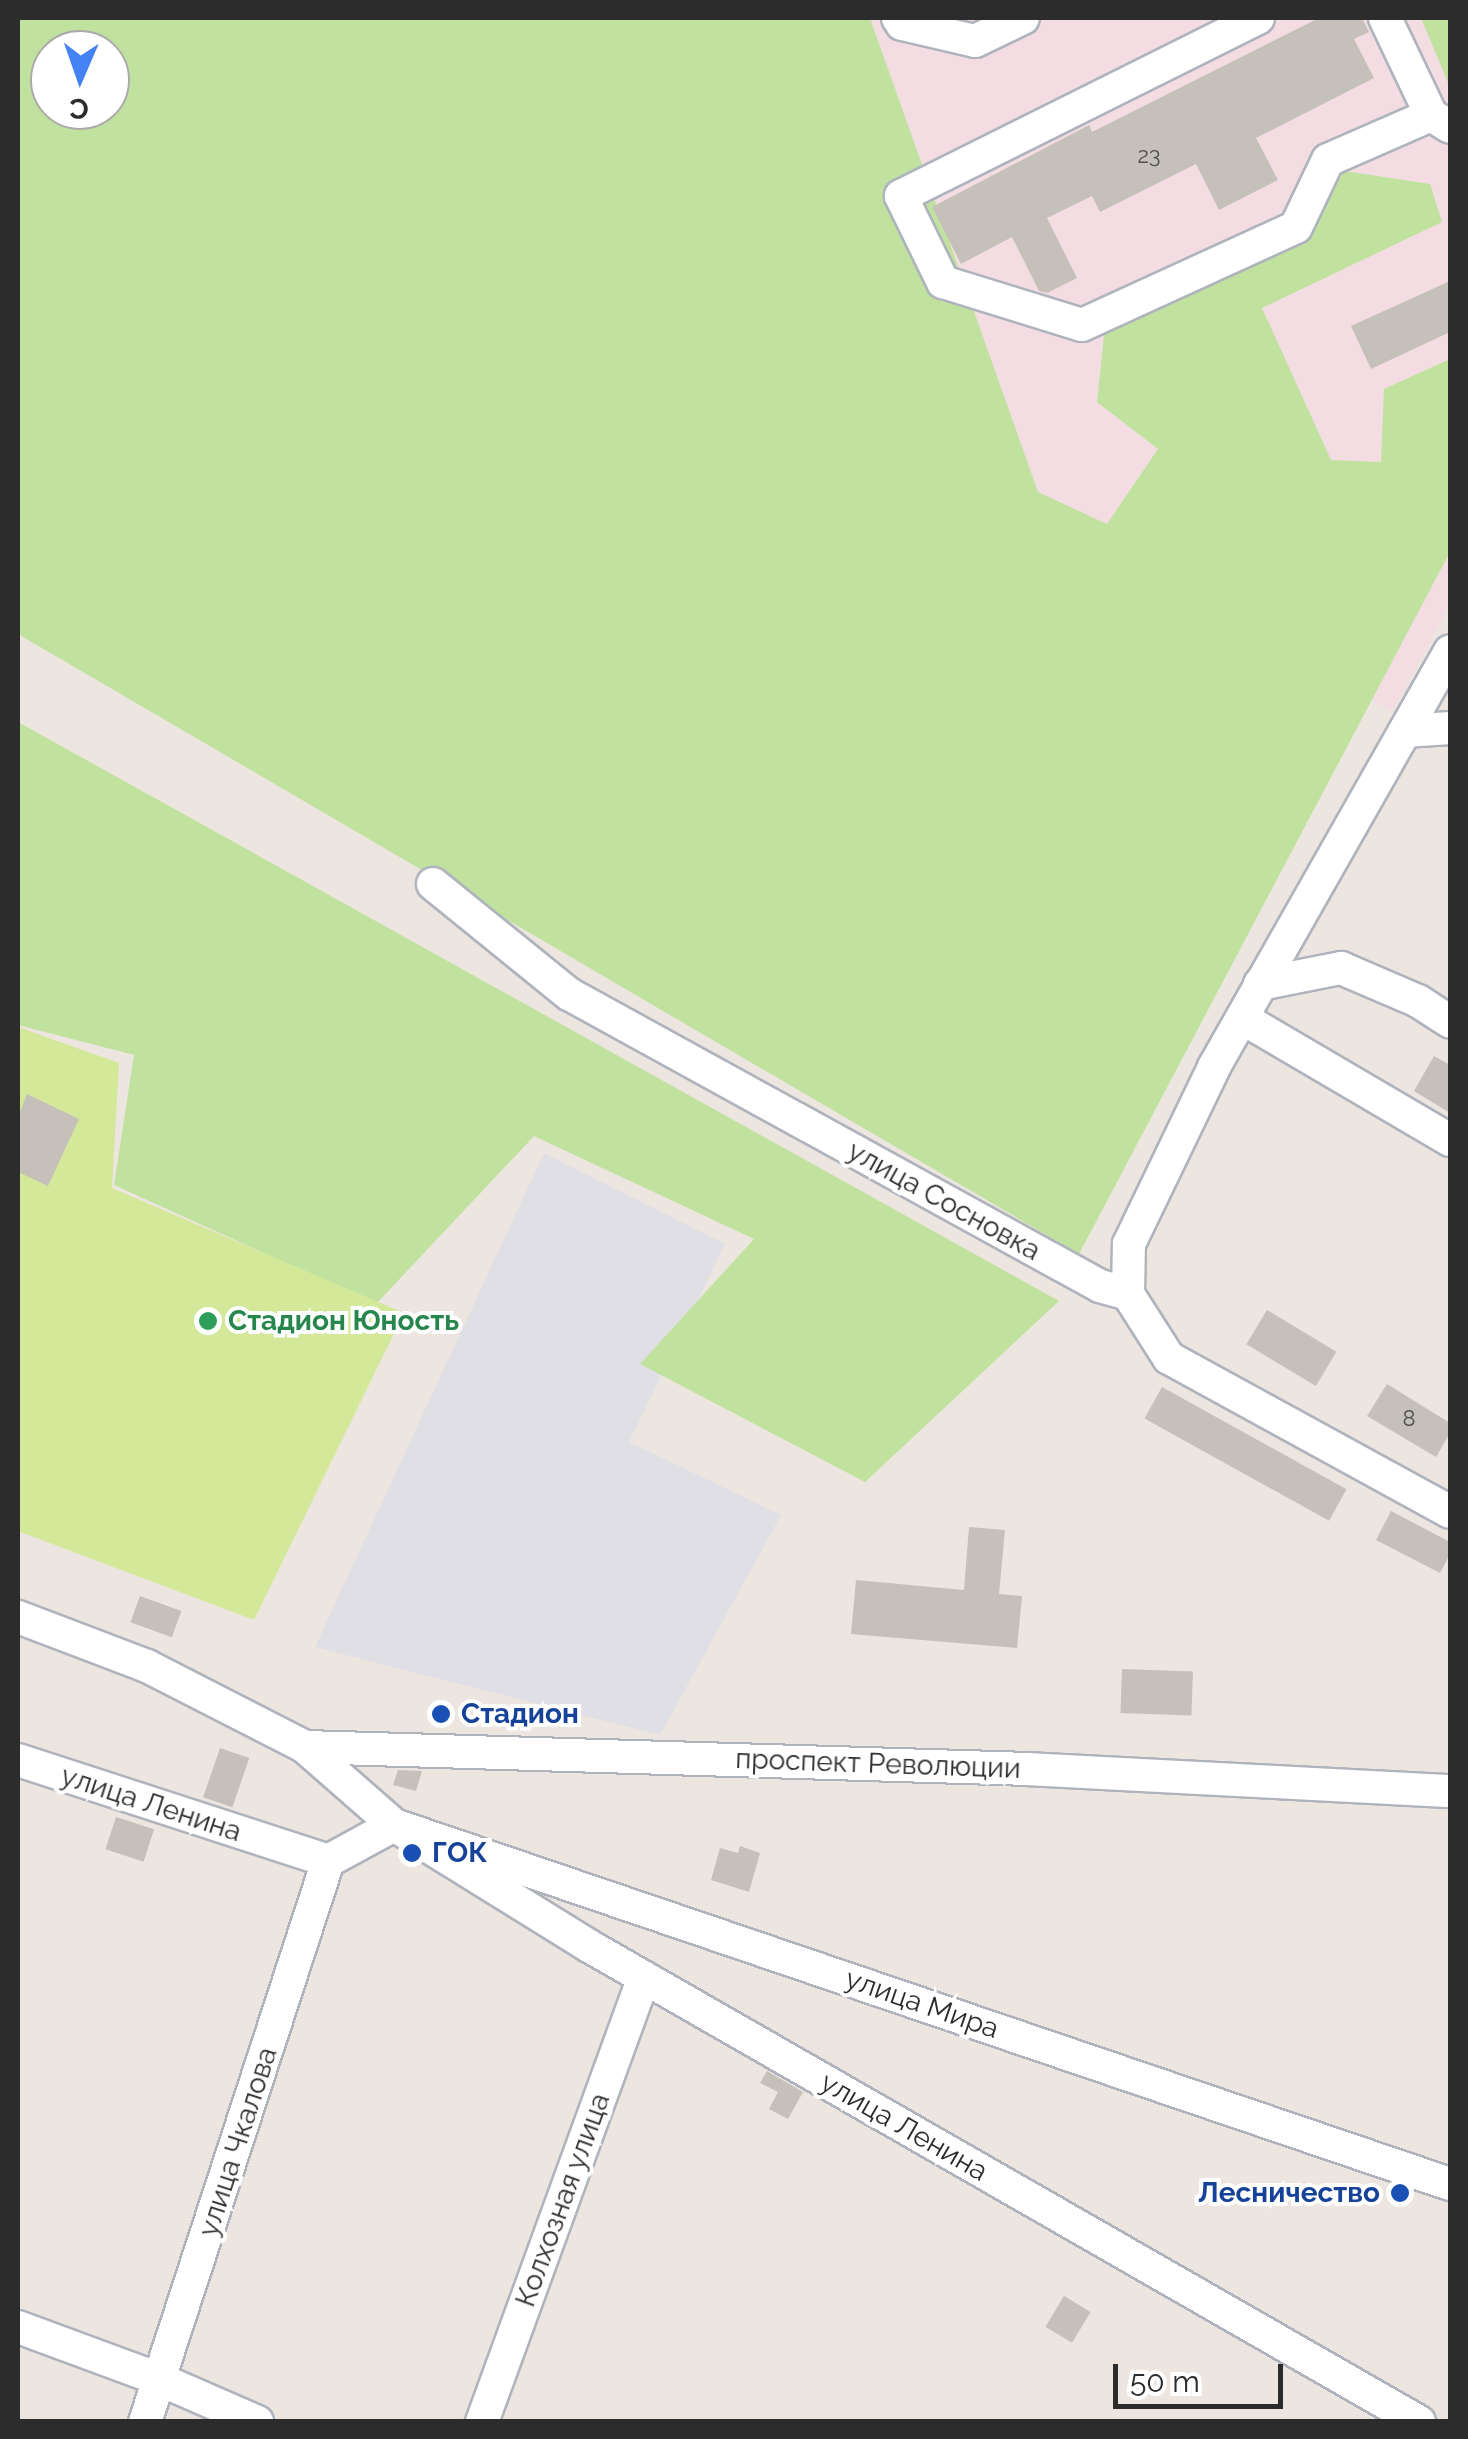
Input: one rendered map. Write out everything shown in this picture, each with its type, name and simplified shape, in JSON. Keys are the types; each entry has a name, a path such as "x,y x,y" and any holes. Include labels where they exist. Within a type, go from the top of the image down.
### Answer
{"street":[{"path":"898,18 902,24 976,42 1023,18"},
{"path":"1258,18 901,196 943,282 1082,324 1296,227 1328,160 1440,121 1384,18"},
{"path":"1450,651 1242,1018 1129,1244 1128,1294 1169,1358 1450,1512"},
{"path":"1405,731 1450,728"},
{"name":"улица Сосновка","path":"433,884 568,994 1100,1286 1128,1294"},
{"path":"1260,984 1341,968 1418,1001 1450,1022"},
{"path":"1242,1018 1450,1140"},
{"path":"18,1617 147,1666 305,1747"},
{"name":"проспект Революции","path":"305,1747 1028,1769 1450,1791"},
{"name":"улица Ленина","path":"305,1747 394,1825 644,1978 1419,2422"},
{"name":"улица Ленина","path":"18,1760 328,1861"},
{"path":"328,1861 394,1825"},
{"name":"улица Мира","path":"394,1825 1450,2184"},
{"name":"улица Чкалова","path":"145,2422 328,1861"},
{"name":"Колхозная улица","path":"482,2422 644,1978"},
{"path":"18,2327 161,2380 257,2422"}],"shaded area":[{"path":"757,18 1450,18 1450,604 1393,711 990,511"},
{"path":"544,1153 725,1244 629,1442 781,1515 660,1735 315,1647"}],"green space":[{"path":"18,18 870,18 1038,492 1107,524 1158,449 1097,402 1105,326 1309,236 1344,171 1430,184 1442,222 1262,308 1331,460 1381,462 1384,389 1450,359 1450,552 1079,1254 18,634"},
{"path":"1421,18 1450,18 1450,87 1449,85"},
{"path":"18,722 1059,1301 865,1482 640,1364 754,1239 534,1136 376,1304 114,1185 134,1055 18,1025"},
{"name":"Стадион Юность","path":"18,1027 119,1063 112,1188 404,1313 254,1620 18,1531"}],"building":[{"path":"1319,18 1362,18 1369,32 1354,39 1374,78 1256,138 1278,180 1219,210 1196,164 1100,212 1092,196 1047,218 1077,278 1047,293 1039,291 1012,237 961,264 932,207 1089,125 1092,132"},
{"path":"1450,281 1450,332 1371,369 1351,326"},
{"path":"1434,1056 1450,1065 1450,1113 1414,1091"},
{"path":"27,1094 79,1119 48,1186 18,1172 18,1117"},
{"path":"1267,1310 1336,1352 1316,1386 1246,1344"},
{"path":"1387,1384 1450,1423 1450,1433 1436,1457 1367,1416"},
{"path":"1162,1387 1347,1489 1329,1521 1145,1418"},
{"path":"1391,1511 1450,1542 1450,1554 1440,1573 1376,1540"},
{"path":"969,1527 1005,1530 999,1594 1022,1596 1017,1648 851,1634 856,1580 964,1590"},
{"path":"140,1596 181,1611 172,1637 130,1622"},
{"path":"1122,1669 1193,1671 1191,1715 1120,1713"},
{"path":"220,1748 249,1758 232,1807 203,1797"},
{"path":"398,1770 422,1771 416,1791 393,1785"},
{"path":"116,1817 154,1829 144,1862 105,1849"},
{"path":"740,1846 760,1853 749,1892 711,1880 720,1848 738,1853"},
{"path":"767,2071 803,2092 788,2119 769,2109 778,2092 760,2083"},
{"path":"1064,2296 1091,2312 1072,2343 1045,2327"}],"place":[{"name":"Стадион Юность","path":"208,1321"},
{"name":"Стадион","path":"441,1714"},
{"name":"ГОК","path":"412,1853"},
{"name":"Лесничество","path":"1400,2193"}]}
